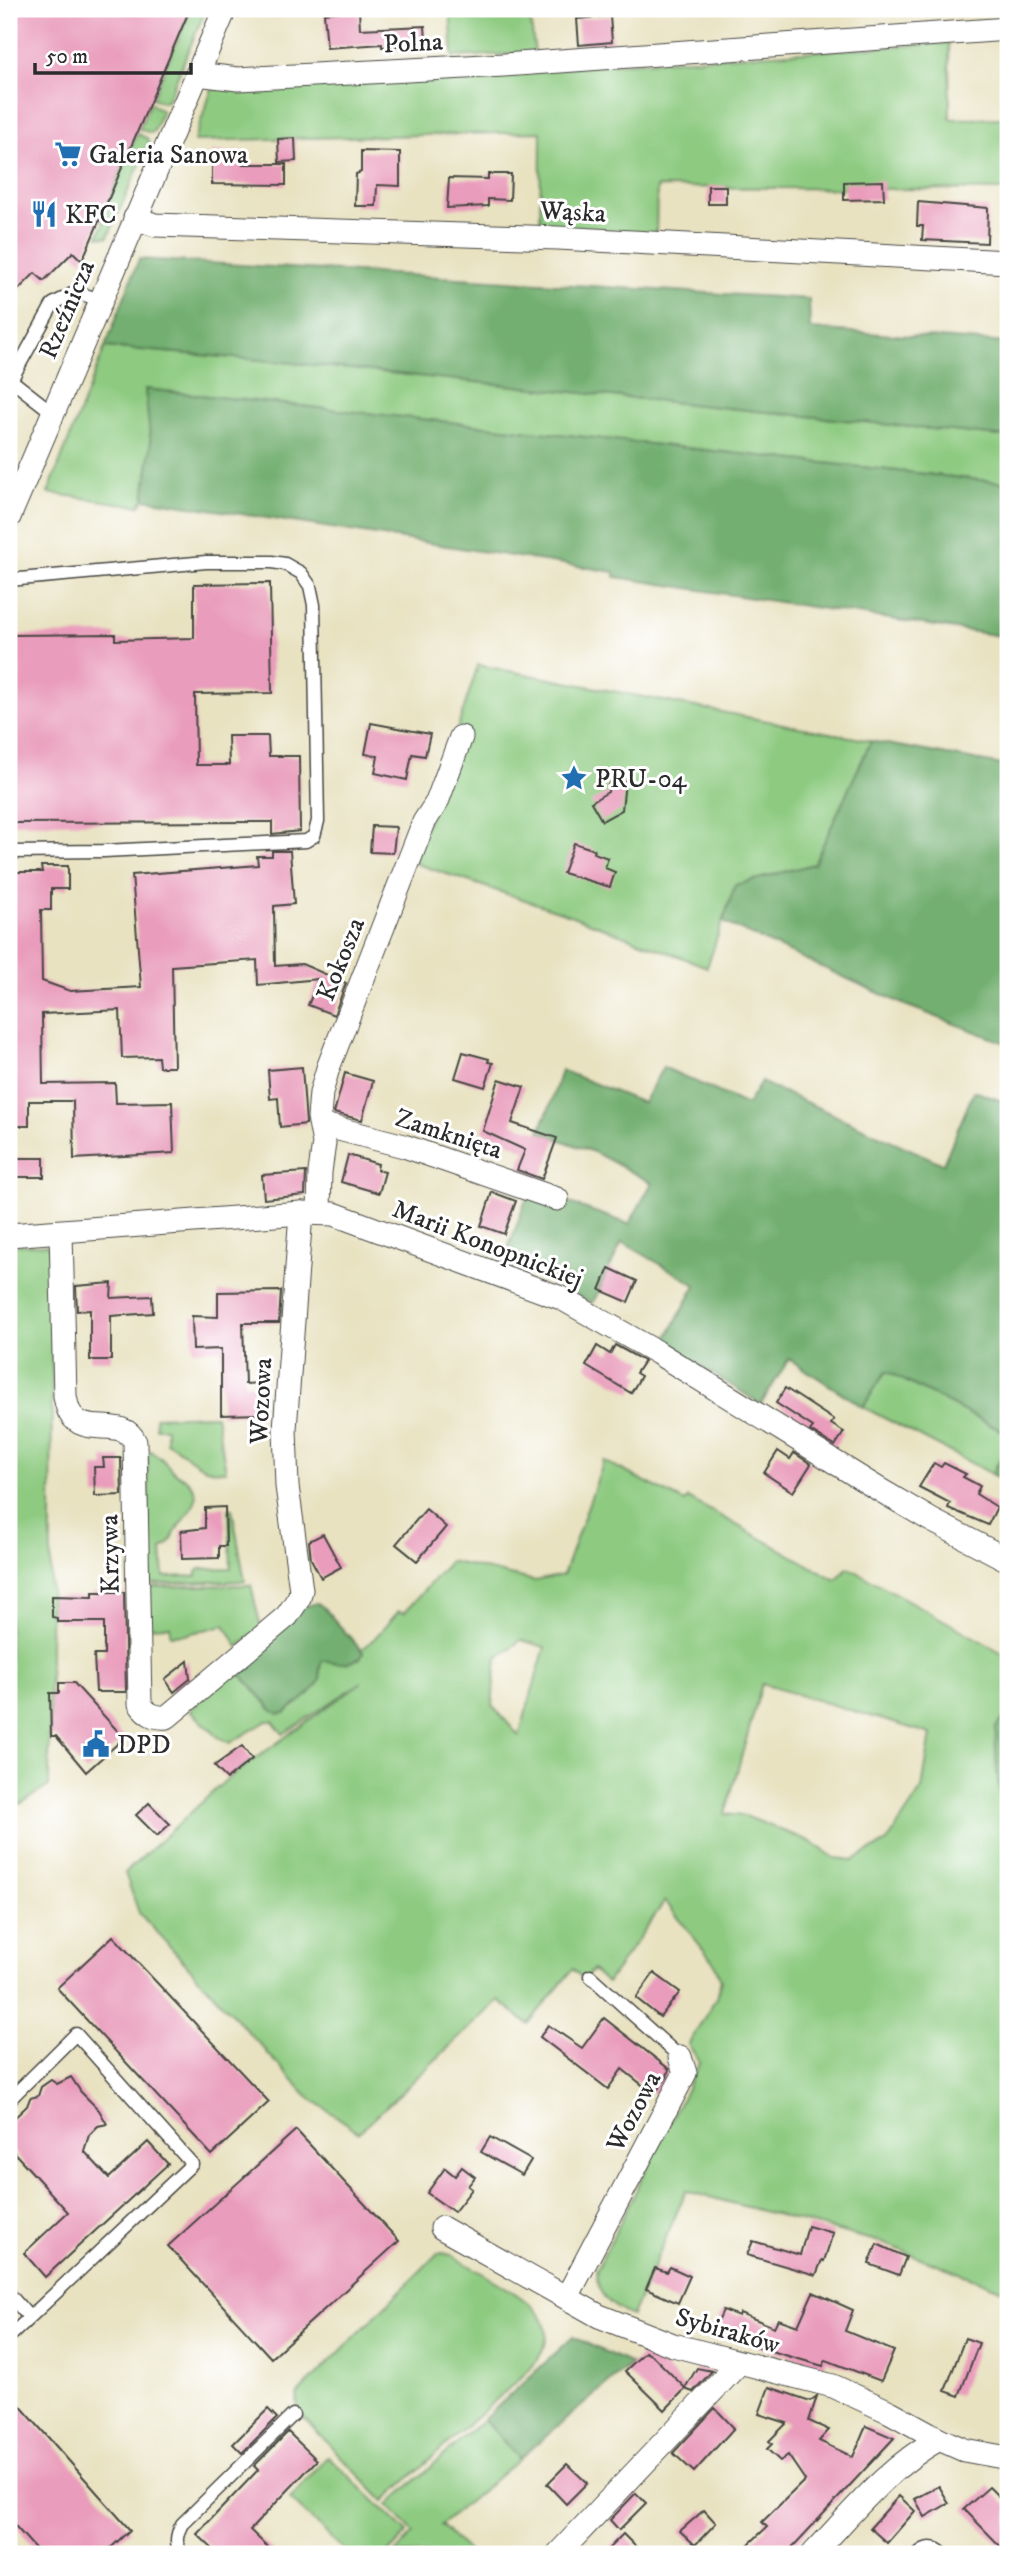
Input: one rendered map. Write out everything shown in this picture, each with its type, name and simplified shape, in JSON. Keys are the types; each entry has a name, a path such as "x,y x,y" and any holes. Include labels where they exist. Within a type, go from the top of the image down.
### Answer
{"street":[{"name":"Rzeźnicza","path":"9,517 225,9"},
{"name":"Polna","path":"197,74 238,79 503,65 1008,29"},
{"name":"Wąska","path":"135,218 155,225 558,238 1008,262"},
{"name":"Kokosza","path":"310,1213 324,1143 319,1116 328,1068 424,822 437,802 461,737"},
{"name":"Zamknięta","path":"322,1129 331,1127 404,1146 557,1199"},
{"name":"Marii Konopnickiej","path":"9,1235 310,1213 334,1214 561,1298 658,1353 897,1501 1008,1560"},
{"name":"Wozowa","path":"301,1590 287,1486 285,1429 310,1213"},
{"name":"Krzywa","path":"61,1232 65,1396 70,1413 82,1424 127,1431 135,1442 140,1704 144,1710 158,1718 167,1717 286,1616 299,1598 301,1590"},
{"name":"Wozowa","path":"567,2297 685,2073 680,2057"},
{"name":"Sybiraków","path":"442,2228 599,2316 625,2327 673,2345 832,2386 890,2412 964,2451 1008,2458"},
{"path":"558,2554 739,2363"},
{"path":"814,2554 879,2484 911,2455 939,2439"}],"lane":[{"path":"52,412 11,380 53,304 76,292 100,300"},
{"path":"9,580 206,562 272,562 294,568 310,586 314,605 318,821 314,836 306,841 104,851 9,852"},
{"name":"Wozowa","path":"590,1976 680,2057"},
{"path":"9,2100 76,2034 192,2164 9,2337"},
{"path":"9,2294 29,2317"},
{"path":"183,2554 177,2548 177,2535 182,2524 293,2415"},
{"path":"918,2554 927,2547 943,2554"}],"green space":[{"path":"191,9 206,9 167,101 162,102 152,98"},
{"path":"450,9 529,9 535,53 453,57"},
{"path":"949,43 950,119 1008,118 1008,190 657,187 656,239 540,232 541,132 194,141 212,89"},
{"path":"150,103 162,111 151,133 139,129"},
{"path":"137,134 147,138 149,143 108,237 98,236 104,222 100,219"},
{"path":"139,259 809,299 810,329 1008,343 1008,437 283,362 105,347"},
{"path":"105,347 283,362 1008,437 1008,483 145,389 151,446 144,499 139,506 48,493"},
{"path":"145,389 1008,483 1008,637 615,577 615,572 144,499 151,446"},
{"path":"478,665 871,741 814,864 735,885 707,967 567,914 414,863"},
{"path":"871,741 1008,766 1008,1044 905,1005 723,922 735,885 814,864"},
{"path":"663,1067 747,1105 761,1082 943,1164 974,1091 1008,1103 1008,1434 886,1371 863,1407 789,1359 761,1404 664,1343 696,1285 622,1242 593,1303 503,1262 530,1189 629,1224 652,1183 596,1153 539,1132 561,1070 643,1103"},
{"path":"9,1245 46,1245 53,1252 49,1786 9,1811"},
{"path":"886,1371 1008,1434 1008,1445 992,1474 863,1407"},
{"path":"216,1415 226,1471 201,1466 166,1442 166,1428 156,1428 155,1417"},
{"path":"1008,1445 1008,1483 992,1474"},
{"path":"148,1450 187,1480 193,1487 196,1499 170,1542 162,1549 164,1577 197,1576 200,1569 231,1568 229,1509 232,1509 245,1581 148,1584"},
{"path":"604,1461 685,1502 688,1498 836,1580 848,1567 1008,1656 1008,1715 996,1727 996,1764 1008,1821 1008,2292 880,2242 686,2191 632,2316 606,2299 599,2287 596,2271 700,2062 688,2045 716,1998 721,1980 714,1963 665,1901 607,1983 593,1970 584,1980 573,1969 528,2024 499,2000 359,2132 306,2095 139,1913 125,1873 227,1779 362,1682 283,1734 273,1721 267,1721 230,1743 218,1737 190,1710 236,1668 272,1710 285,1713 318,1684 322,1661 348,1661 357,1657 363,1652 361,1649 373,1640 399,1611 404,1613 450,1561 535,1581 563,1575","holes":["521,1640 545,1647 519,1736 492,1705 497,1658","762,1684 931,1734 922,1789 887,1842 853,1860 835,1858 809,1841 745,1816 725,1814"]},
{"path":"251,1585 261,1628 238,1647 225,1625 170,1635 170,1626 145,1627 144,1587"},
{"path":"316,1603 323,1607 363,1652 361,1658 341,1663 322,1661 320,1679 314,1689 285,1713 279,1714 272,1710 236,1668 301,1608"},
{"path":"1008,1715 1008,1821 996,1763 996,1727"},
{"path":"437,2254 452,2255 525,2300 542,2319 546,2342 529,2370 384,2501 298,2412 297,2395"},
{"path":"573,2337 631,2364 519,2459 484,2419"},
{"path":"484,2419 519,2459 441,2525 471,2554 394,2554 414,2533 388,2505"},
{"path":"328,2456 408,2533 387,2554 348,2554 290,2499"}],"building":[{"name":"Galeria Sanowa","path":"9,9 190,9 82,261 73,252 44,281 35,273 9,299"},
{"path":"359,10 360,29 425,26 426,41 418,42 419,45 382,47 382,44 327,48 324,13"},
{"path":"610,16 612,42 579,45 577,19"},
{"path":"295,138 296,161 279,162 278,139"},
{"path":"361,151 400,152 400,186 377,185 376,206 355,206 356,174 361,172"},
{"path":"212,152 242,152 242,164 286,164 286,185 212,184"},
{"path":"488,174 511,174 510,200 488,199 488,206 447,208 449,178 488,179"},
{"path":"883,181 884,199 844,200 844,182"},
{"path":"708,186 726,186 726,204 708,204"},
{"path":"918,202 988,208 987,243 922,240 923,226 917,226"},
{"path":"270,583 272,693 195,694 196,765 229,765 228,736 268,736 269,756 299,756 300,831 272,834 272,822 9,823 9,635 115,634 115,640 194,638 194,584"},
{"path":"371,723 430,734 425,756 412,754 407,780 375,773 378,756 365,754"},
{"path":"609,780 625,782 622,810 602,821 591,802 608,792"},
{"path":"372,826 396,827 393,853 370,852"},
{"path":"574,843 608,858 605,868 615,872 610,887 563,873"},
{"path":"272,851 290,851 294,904 274,906 275,966 302,964 346,983 334,1015 308,1005 319,979 258,985 257,960 172,966 174,1067 159,1067 158,1057 122,1058 120,1010 42,1014 43,1084 115,1083 116,1103 172,1102 174,1153 74,1159 73,1101 29,1101 29,1126 9,1126 9,872 42,872 41,866 68,866 68,889 51,889 51,910 41,910 42,981 70,991 141,987 132,875 258,865 257,856 272,856"},
{"path":"463,1052 489,1059 488,1062 493,1063 485,1087 455,1078"},
{"path":"302,1067 306,1124 280,1127 278,1098 270,1099 268,1070"},
{"path":"345,1073 373,1081 362,1120 334,1113"},
{"path":"499,1079 524,1087 512,1123 557,1138 542,1179 517,1170 525,1150 483,1131"},
{"path":"348,1155 378,1164 377,1170 385,1172 379,1193 341,1182"},
{"path":"9,1158 44,1158 44,1177 9,1177"},
{"path":"306,1172 305,1195 264,1199 262,1175"},
{"path":"492,1192 516,1201 504,1234 481,1226"},
{"path":"609,1268 637,1281 628,1302 600,1290"},
{"path":"112,1283 111,1298 152,1296 153,1313 111,1316 111,1360 90,1360 90,1310 77,1311 76,1286"},
{"path":"281,1291 279,1323 243,1323 245,1384 261,1383 262,1414 221,1415 221,1349 193,1350 192,1316 218,1317 218,1292"},
{"path":"615,1345 644,1361 636,1373 641,1376 631,1393 586,1366 597,1346 610,1354"},
{"path":"785,1388 834,1420 831,1424 844,1432 835,1446 810,1431 813,1427 776,1403"},
{"path":"778,1451 790,1459 794,1453 811,1464 793,1492 764,1473"},
{"path":"103,1458 121,1458 122,1495 95,1496 94,1467 104,1467"},
{"path":"934,1463 941,1467 944,1463 966,1474 963,1477 980,1486 976,1494 997,1507 988,1525 948,1508 950,1503 919,1487"},
{"path":"225,1507 226,1546 219,1546 219,1558 182,1559 181,1531 205,1528 205,1508"},
{"path":"426,1509 446,1527 417,1561 396,1544"},
{"path":"323,1534 341,1567 321,1578 311,1559 309,1541"},
{"path":"93,1592 124,1592 126,1692 96,1692 94,1655 104,1655 104,1622 57,1622 57,1618 52,1617 52,1596 93,1597"},
{"path":"188,1661 190,1679 174,1692 165,1679"},
{"path":"59,1683 74,1683 124,1738 86,1772 56,1736 51,1736 50,1693 59,1693"},
{"path":"242,1746 252,1759 227,1779 214,1766"},
{"path":"149,1803 170,1824 157,1836 136,1815"},
{"path":"113,1936 269,2102 212,2155 57,1988"},
{"path":"654,1973 680,1992 660,2017 636,1998"},
{"path":"604,2018 669,2069 667,2077 654,2094 622,2069 608,2089 540,2037 548,2025 582,2048"},
{"path":"71,2077 99,2110 107,2124 98,2126 89,2135 84,2151 109,2178 148,2142 168,2164 45,2277 24,2253 68,2212 9,2147 9,2123 27,2106 30,2098 38,2096 41,2087 51,2080 57,2084"},
{"path":"296,2130 399,2241 271,2358 168,2246"},
{"path":"490,2137 531,2160 522,2175 481,2152"},
{"path":"462,2167 475,2177 468,2186 472,2189 454,2212 427,2193 445,2168 455,2176"},
{"path":"808,2226 833,2233 824,2261 822,2260 816,2275 747,2255 753,2241 800,2255"},
{"path":"877,2244 906,2257 899,2275 869,2264"},
{"path":"670,2267 690,2276 678,2303 646,2289 655,2268 667,2272"},
{"path":"813,2292 853,2310 845,2331 894,2351 881,2381 826,2360 823,2366 712,2334 723,2310 739,2316 740,2313 774,2327 778,2319 798,2326"},
{"path":"965,2338 979,2343 959,2396 945,2391"},
{"path":"645,2352 653,2356 685,2388 697,2368 712,2371 693,2392 685,2389 665,2410 625,2371"},
{"path":"769,2387 810,2401 817,2396 809,2421 829,2430 819,2441 853,2457 866,2426 894,2438 786,2554 757,2554 748,2545 767,2527 762,2522 805,2480 788,2455 780,2461 767,2449 772,2444 769,2441 787,2423 759,2414"},
{"path":"9,2393 130,2530 104,2554 40,2554 9,2519"},
{"path":"715,2408 734,2428 694,2472 673,2453"},
{"path":"268,2409 277,2418 242,2453 233,2444"},
{"path":"288,2432 317,2460 250,2530 275,2554 218,2554 197,2534 258,2470 254,2466"},
{"path":"567,2464 587,2483 566,2504 547,2484"},
{"path":"939,2486 949,2503 925,2517 915,2499"},
{"path":"989,2487 1008,2506 1008,2554 964,2509"},
{"path":"636,2493 646,2503 619,2530 610,2520"},
{"path":"899,2496 915,2511 887,2543 870,2528"},
{"path":"704,2510 716,2523 695,2545 680,2531"},
{"path":"623,2534 643,2554 603,2554"}],"place":[{"name":"Galeria Sanowa","path":"68,154"},
{"name":"KFC","path":"44,214"},
{"name":"PRU-04","path":"574,778"},
{"name":"DPD","path":"96,1744"}]}
